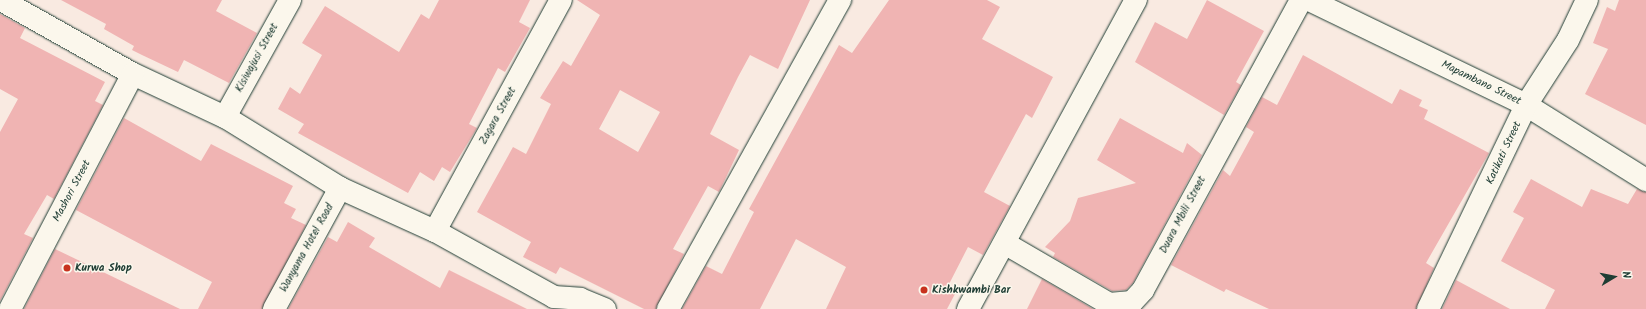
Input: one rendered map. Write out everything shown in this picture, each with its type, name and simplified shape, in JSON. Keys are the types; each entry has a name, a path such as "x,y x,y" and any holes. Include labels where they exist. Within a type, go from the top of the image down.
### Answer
{"street":[{"path":"1,0 27,6 133,74 225,117 340,188 435,231 551,303 580,298 604,309"},
{"name":"Kisiwajusi Street","path":"225,117 290,0"},
{"name":"Zagara Street","path":"435,231 561,0"},
{"path":"668,309 840,0"},
{"path":"968,309 1006,244 1136,0"},
{"name":"Duara Mbili Street","path":"1006,244 1109,304 1125,306 1138,297 1301,0"},
{"name":"Mapambano Street","path":"1309,0 1526,105 1646,180"},
{"name":"Katikati Street","path":"1428,309 1526,105 1568,40 1587,0"},
{"name":"Mashori Street","path":"10,309 133,74"},
{"name":"Wanyama Hotel Road","path":"274,309 340,188"}],"building":[{"path":"61,0 222,0 216,11 257,33 229,83 184,60 178,72 142,55 132,50 134,46 104,29 106,24"},
{"path":"439,0 530,0 519,22 530,28 505,72 498,68 469,124 477,128 450,172 442,167 434,181 420,172 408,193 298,133 304,124 278,109 290,87 300,94 322,55 302,43 325,6 399,52 421,14 429,19"},
{"path":"577,0 810,0 778,69 750,55 738,77 710,134 739,150 719,192 708,186 673,249 684,254 656,309 644,309 560,267 556,274 523,257 531,242 477,212 513,147 526,154 551,104 540,98 563,61 571,66 600,15","holes":["620,90 660,112 638,152 599,129"]},
{"path":"889,0 987,0 1000,7 982,39 1053,77 1032,118 1026,114 984,192 1010,206 983,255 968,247 947,288 956,292 947,309 826,309 846,267 796,239 760,309 682,309 706,266 722,274 754,212 749,209 839,45 852,53"},
{"path":"1207,0 1264,31 1236,82 1241,85 1224,115 1135,62 1155,22 1187,39"},
{"path":"1619,0 1646,0 1646,125 1585,94 1608,49 1593,43 1607,7 1615,11"},
{"path":"0,14 25,28 20,38 105,82 95,101 103,105 54,199 47,195 24,234 33,238 0,301 0,132 18,99 0,89"},
{"path":"1303,55 1392,104 1400,89 1422,100 1419,106 1428,110 1424,119 1489,153 1426,263 1434,268 1416,309 1269,309 1226,289 1224,292 1171,265 1223,170 1230,176 1254,132 1246,127 1262,97 1277,105"},
{"path":"124,118 201,161 211,144 293,186 284,203 296,209 291,218 306,225 262,309 198,309 212,282 76,210"},
{"path":"1120,118 1183,153 1187,143 1202,155 1133,283 1126,290 1112,291 1053,257 1055,253 1045,247 1070,221 1078,198 1136,183 1097,160"},
{"path":"1531,179 1582,207 1591,189 1628,204 1637,189 1646,192 1646,309 1545,309 1555,290 1501,261 1524,218 1513,212"},
{"path":"348,222 375,238 369,247 440,288 449,270 527,309 288,309 328,237 337,242"},
{"path":"55,249 180,309 24,309"},
{"path":"1042,279 1093,309 1027,309"},
{"path":"1456,280 1510,309 1442,309"}],"place":[{"name":"Kurwa Shop","path":"67,268"},
{"name":"Kishkwambi Bar","path":"924,290"}]}
